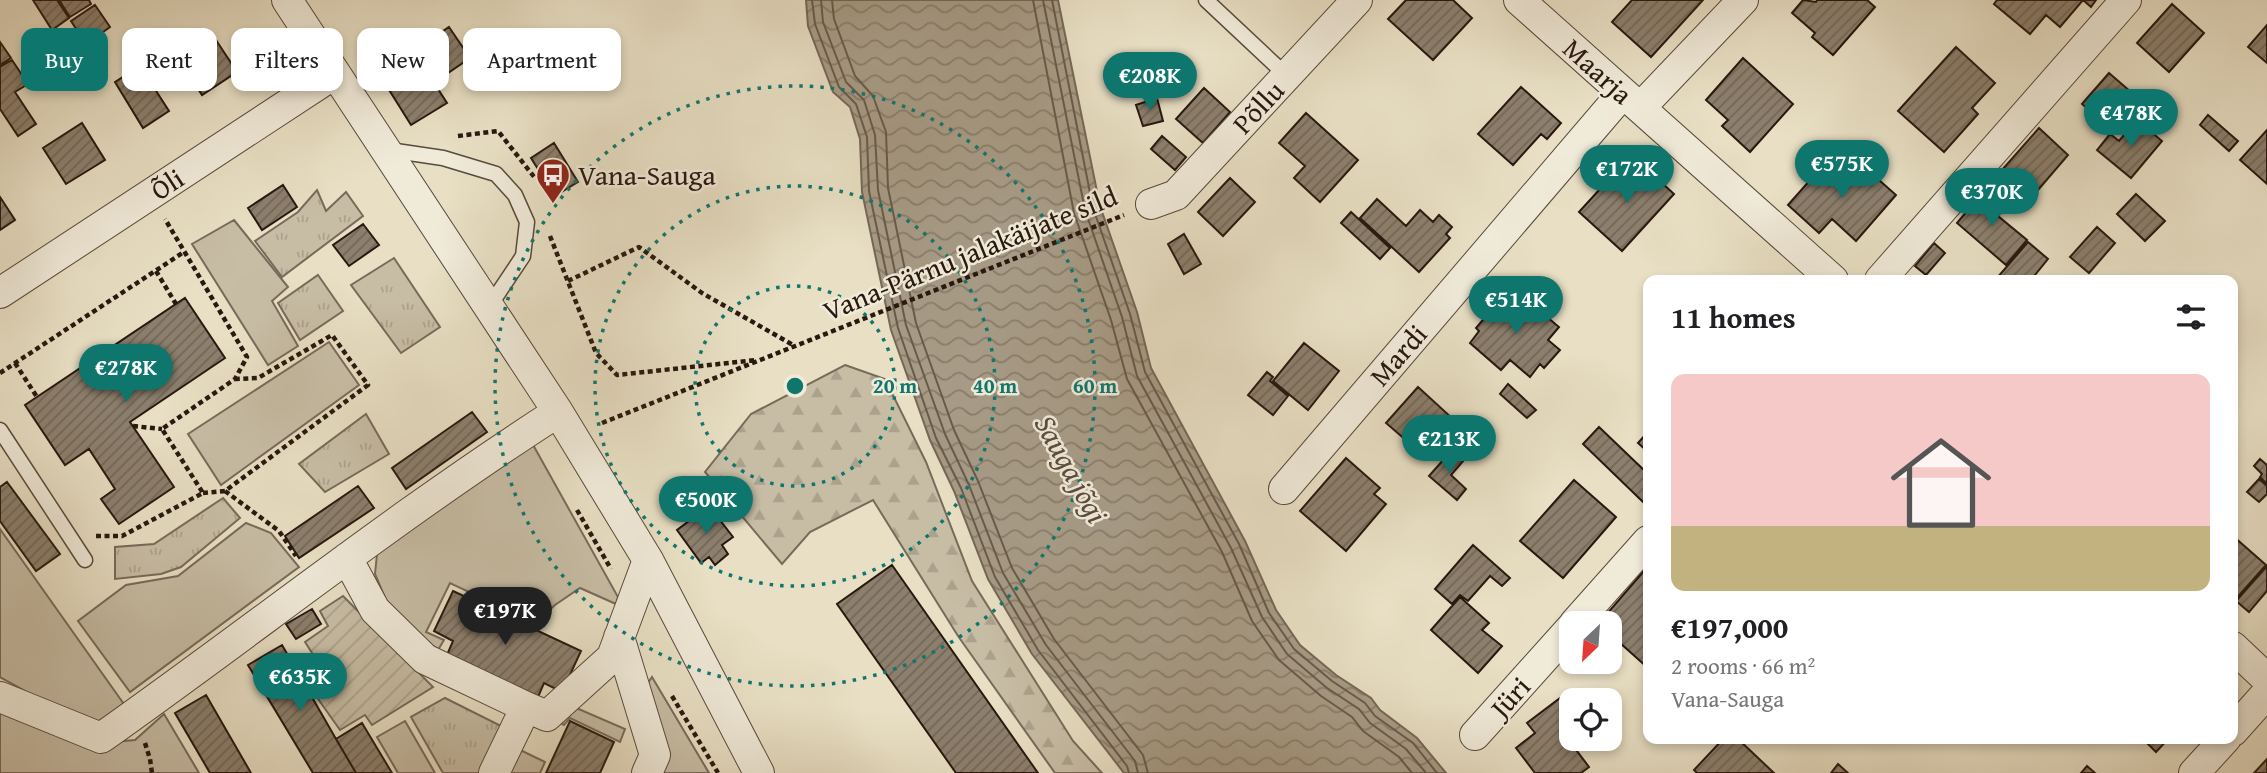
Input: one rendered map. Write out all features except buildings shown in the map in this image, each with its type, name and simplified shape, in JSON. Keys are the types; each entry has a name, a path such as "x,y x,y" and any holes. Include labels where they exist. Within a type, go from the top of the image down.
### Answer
{"street":[{"path":"287,0 305,28"},
{"name":"Põllu","path":"1151,204 1176,195 1357,0"},
{"name":"Maarja","path":"1520,0 1827,275"},
{"name":"Mardi","path":"1284,489 1631,101 1743,0"},
{"path":"1884,275 2126,0"},
{"path":"343,87 565,424 648,560 759,773"},
{"name":"Õli","path":"0,293 308,91"},
{"path":"0,697 101,738 347,558 565,424"},
{"path":"1586,611 1643,547"},
{"path":"347,558 375,610 425,659 547,716 612,657 648,560"},
{"path":"619,637 655,755 647,773"},
{"name":"Jüri","path":"1475,735 1559,641"},
{"path":"2238,653 2267,679"},
{"path":"2238,725 2267,693"},
{"path":"494,773 526,707"},
{"path":"2194,773 2221,744"}],"lane":[{"path":"1206,0 1287,76"},
{"path":"385,150 443,158 496,174 515,195 527,222 523,256 489,307"},
{"path":"0,430 85,560"}],"path":[{"path":"451,136 498,131 538,181"},
{"path":"133,426 162,429 235,379 247,357 169,229 152,194"},
{"name":"Vana-Pärnu jalakäijate sild","path":"760,359 1151,204"},
{"path":"546,226 596,353 617,375 760,359"},
{"path":"568,281 639,247 702,293 794,346"},
{"path":"0,373 184,252"},
{"path":"156,271 176,304"},
{"path":"71,536 122,536 203,493 225,491 368,385 332,335 258,378 235,379"},
{"path":"565,424 760,359"},
{"path":"15,363 37,397"},
{"path":"162,429 203,493"},
{"path":"225,491 279,531 299,561"}],"green space":[{"path":"317,190 326,211 346,192 363,216 282,277 255,241 298,212"},
{"path":"234,220 288,287 272,301 298,346 268,365 192,244"},
{"path":"394,258 440,327 401,353 351,285"},
{"path":"318,275 343,311 300,340 278,303"},
{"path":"329,342 359,385 221,485 188,434"},
{"path":"845,365 885,379 926,462 972,581 1073,741 1102,773 1055,773 958,636 873,500 810,532 782,564 705,472 751,414"},
{"path":"366,414 389,454 325,492 299,464"},
{"path":"532,443 618,597 616,604 580,588 535,623 450,583 426,632 444,640 438,650 391,612 375,574 377,554"},
{"path":"223,498 240,518 181,567 161,574 115,579 115,547 154,544"},
{"path":"246,523 271,533 299,567 130,692 78,621 126,585 178,576"},
{"path":"0,529 126,707 104,726 36,697 0,677"},
{"path":"343,596 433,687 372,725 365,715 340,730 316,696 332,684 305,642 328,626 320,611"},
{"path":"652,677 709,773 657,773 646,686"},
{"path":"445,698 503,727 484,773 443,773 411,717"},
{"path":"0,705 90,744 135,740 164,714 199,773 0,773"},
{"path":"574,707 625,729 620,742 570,718 564,725 560,723"},
{"path":"405,721 435,773 398,773 377,737"},
{"path":"512,746 545,762 540,773 500,773"}],"water":[{"name":"Sauga jõgi","path":"806,0 1058,0 1100,206 1137,312 1151,368 1245,541 1276,610 1300,645 1336,675 1371,698 1380,710 1417,738 1446,773 1124,773 1032,654 988,579 954,491 930,440 891,330 862,192 860,139 850,107 833,92 808,26"}],"place":[{"name":"Vana-Sauga","path":"553,205"}]}
